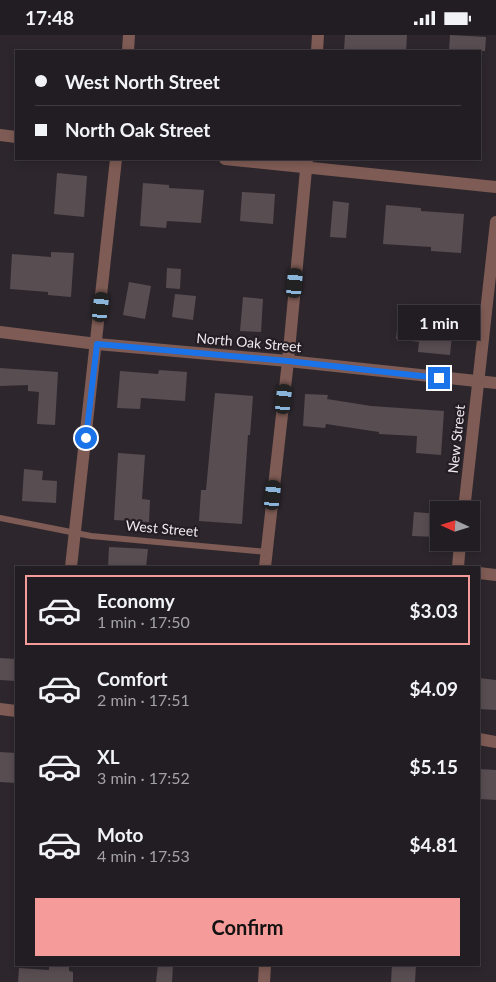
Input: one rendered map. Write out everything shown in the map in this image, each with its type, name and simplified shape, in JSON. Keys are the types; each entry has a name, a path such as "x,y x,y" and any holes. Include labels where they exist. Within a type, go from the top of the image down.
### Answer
{"street":[{"path":"128,50 129,35"},
{"path":"317,50 318,35"},
{"path":"0,135 15,137"},
{"path":"71,566 116,160"},
{"path":"246,160 307,163 496,187"},
{"path":"265,566 288,361 307,163"},
{"name":"New Street","path":"465,501 496,221"},
{"name":"North Oak Street","path":"0,332 97,344 288,361 496,383"},
{"path":"458,566 459,551"},
{"path":"480,573 496,575"},
{"path":"0,709 15,711"},
{"path":"480,739 496,742"},
{"path":"264,982 265,966"}],"lane":[{"name":"West Street","path":"0,518 91,536 267,552"}],"building":[{"path":"345,35 407,35 406,50 344,50"},
{"path":"450,35 486,37 485,51 449,50"},
{"path":"57,173 87,176 84,217 54,214"},
{"path":"143,183 169,185 169,188 204,190 201,223 167,221 166,228 140,226"},
{"path":"242,192 275,194 273,224 240,221"},
{"path":"333,201 349,203 346,238 330,237"},
{"path":"386,205 421,208 421,211 464,214 461,253 431,251 431,247 383,244"},
{"path":"51,252 74,253 71,297 48,295 48,292 10,289 12,254 51,257"},
{"path":"167,268 181,269 180,289 166,288"},
{"path":"129,282 151,286 145,319 123,315"},
{"path":"175,294 196,296 193,320 172,317"},
{"path":"243,297 263,299 261,332 240,331"},
{"path":"398,320 453,325 450,355 418,352 419,342 396,339"},
{"path":"0,368 58,372 55,425 37,424 39,392 28,391 28,385 0,386"},
{"path":"159,370 187,372 185,401 141,398 140,409 117,408 120,371 158,374"},
{"path":"215,393 253,396 250,435 248,435 242,524 199,521 201,490 206,490"},
{"path":"305,394 328,395 327,399 371,406 444,411 441,455 416,453 417,436 379,434 379,432 326,424 325,428 303,426"},
{"path":"118,453 145,455 142,499 150,500 149,522 114,520"},
{"path":"24,469 43,471 42,480 57,481 56,503 22,501"},
{"path":"414,512 430,513 430,537 412,536"},
{"path":"109,547 148,549 146,566 108,566"},
{"path":"0,658 15,659 15,681 0,680"},
{"path":"480,678 496,680 496,710 480,709"},
{"path":"0,752 15,753 15,783 0,782"},
{"path":"480,769 496,770 496,800 480,799"},
{"path":"49,966 69,966 69,971 73,972 73,982 18,982 19,968 49,970"},
{"path":"158,966 173,966 172,982 156,982"},
{"path":"392,966 416,966 415,982 391,982"}],"route":[{"path":"86,438 97,344 288,361 439,378"}]}
